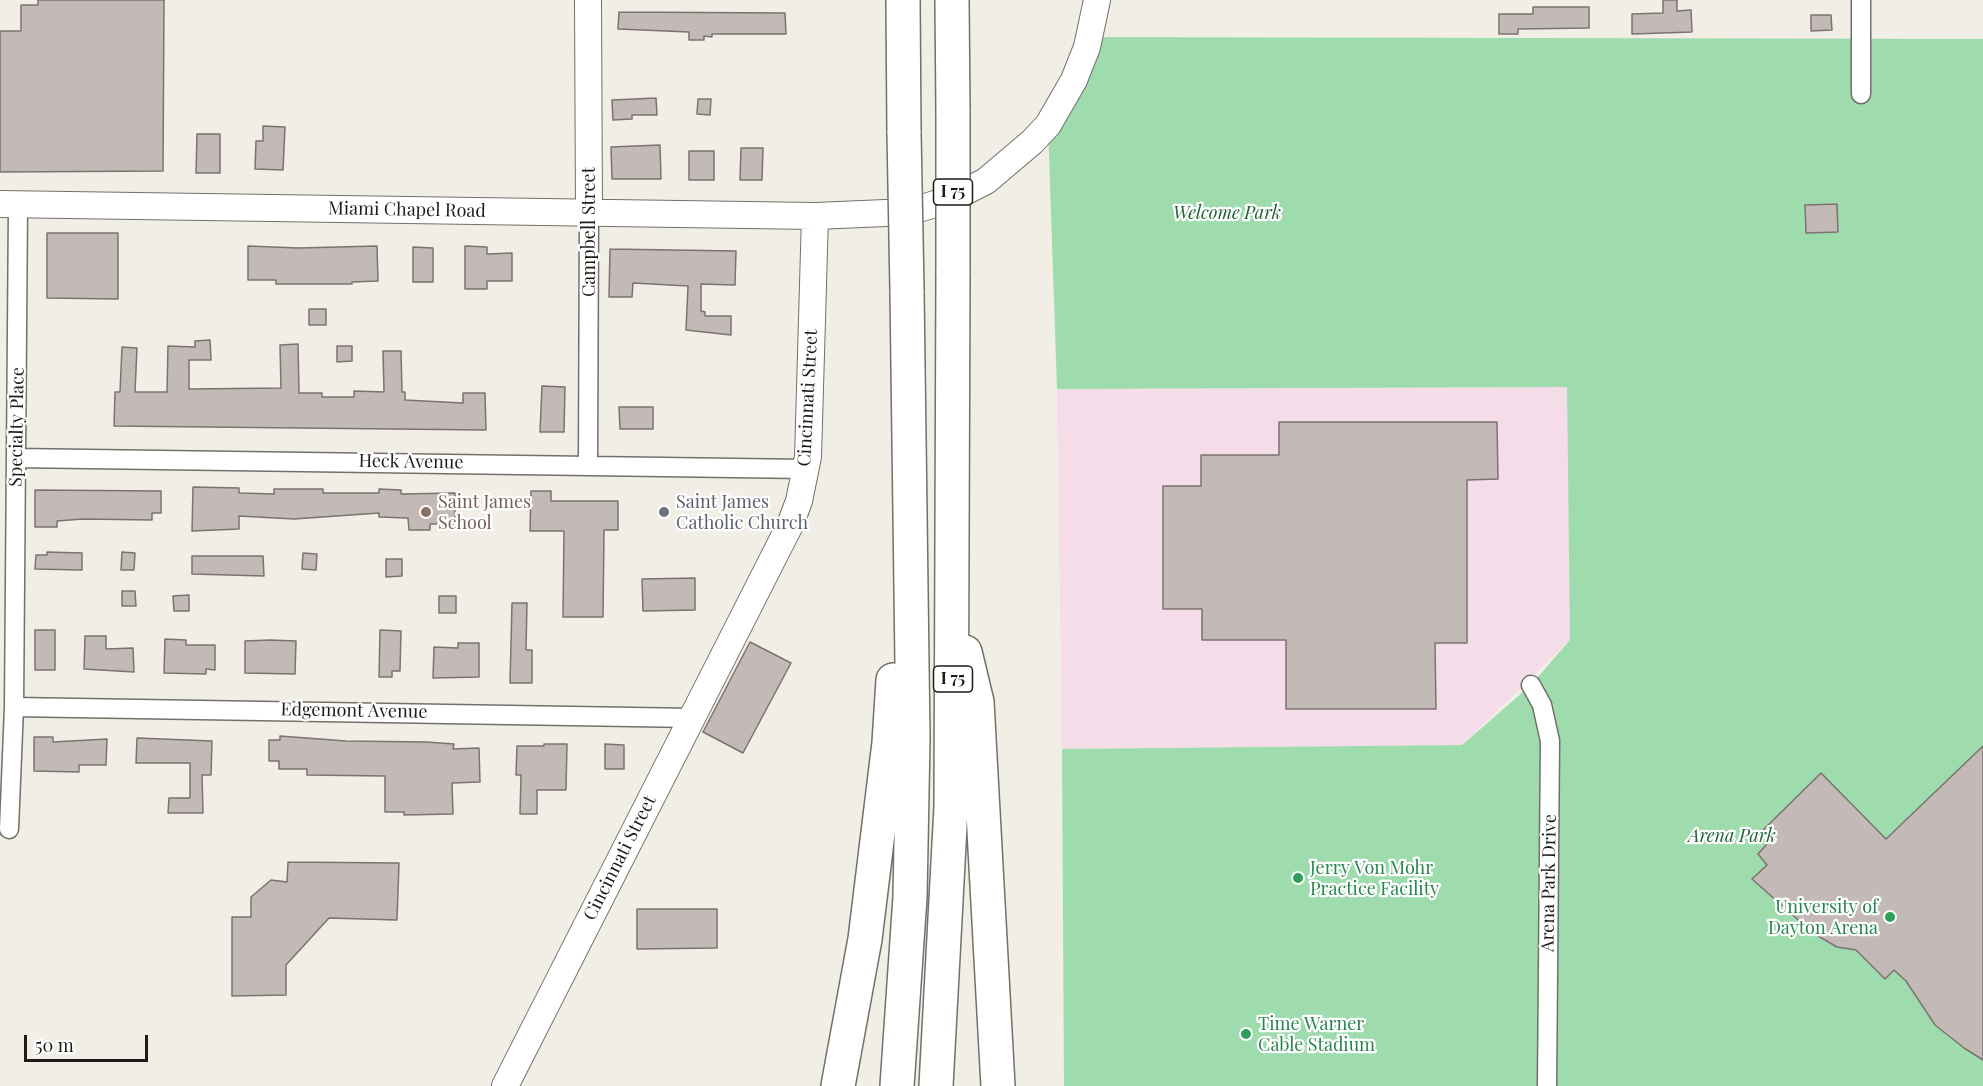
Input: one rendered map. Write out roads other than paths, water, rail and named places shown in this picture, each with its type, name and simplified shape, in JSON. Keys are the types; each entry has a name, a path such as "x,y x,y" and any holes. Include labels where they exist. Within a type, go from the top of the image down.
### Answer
{"highway":[{"name":"I 75","path":"897,1086 910,897 914,717 903,0"},
{"name":"I 75","path":"936,1086 951,807 952,0"},
{"path":"838,1086 874,872 889,742 894,664 911,588"},
{"path":"953,597 977,702 998,1086"}],"street":[{"name":"Campbell Street","path":"588,0 590,213 588,464"},
{"path":"815,216 909,212 951,199 986,181 1011,163 1040,134 1062,103 1087,47 1097,0"},
{"path":"1861,0 1861,94"},
{"name":"Miami Chapel Road","path":"9,204 815,216"},
{"name":"Specialty Place","path":"9,204 16,458 14,707 9,829"},
{"name":"Cincinnati Street","path":"505,1086 636,825 694,718 782,544 799,501 806,469 815,216"},
{"name":"Heck Avenue","path":"16,458 588,464 806,469"},
{"name":"Arena Park Drive","path":"1531,684 1542,705 1550,741 1547,1086"},
{"name":"Edgemont Avenue","path":"14,707 694,718"}],"place":[{"name":"Saint James School","path":"426,512"},
{"name":"Saint James Catholic Church","path":"664,512"},
{"name":"Jerry Von Mohr Practice Facility","path":"1298,878"},
{"name":"University of Dayton Arena","path":"1890,917"},
{"name":"Time Warner Cable Stadium","path":"1246,1034"}],"park label":[{"name":"Welcome Park","path":"1227,213"},
{"name":"Arena Park","path":"1732,836"}]}
